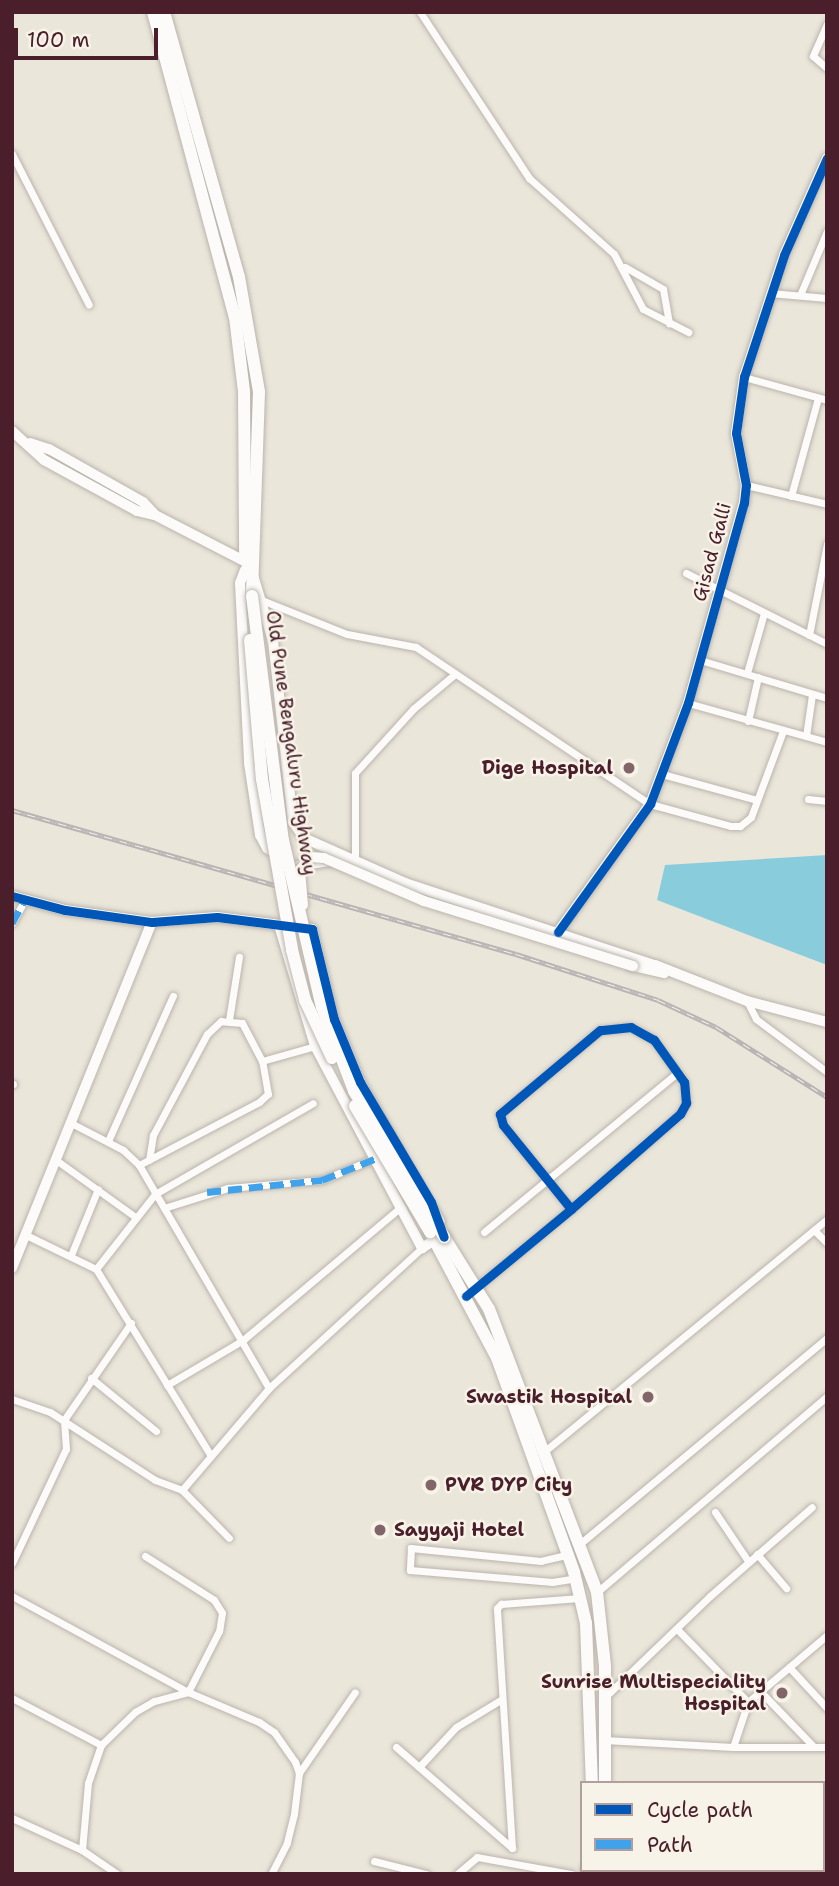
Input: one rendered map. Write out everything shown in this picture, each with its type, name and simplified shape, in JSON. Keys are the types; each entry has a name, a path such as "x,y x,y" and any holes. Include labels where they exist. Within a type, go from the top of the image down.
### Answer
{"main road":[{"name":"Old Pune Bengaluru Highway","path":"153,12 235,317 244,391 248,567 284,841 300,921 322,1007 354,1091 436,1237"},
{"name":"Old Pune Bengaluru Highway","path":"164,12 239,277 259,392 248,567"},
{"name":"Old Pune Bengaluru Highway","path":"254,598 267,813 305,1000 346,1092 471,1292 546,1450 582,1542 597,1592 606,1696 605,1781"},
{"name":"Old Pune Bengaluru Highway","path":"471,1292 514,1403 576,1578 586,1623 592,1781"}],"street":[{"path":"420,12 529,178 624,266 663,289 669,323"},
{"path":"827,24 813,56 827,68"},
{"path":"12,154 89,305"},
{"name":"Gisad Galli","path":"558,932 650,804 688,703 746,485 736,433 744,377 770,293 827,158"},
{"path":"800,295 827,231"},
{"path":"624,266 643,309 688,332"},
{"path":"770,293 827,298"},
{"path":"744,377 827,400"},
{"path":"791,496 818,398"},
{"path":"12,431 143,502 155,515 248,567 240,583 245,688 261,835 267,848 295,866 350,859"},
{"path":"746,485 827,504"},
{"path":"809,635 827,544"},
{"path":"686,573 827,644"},
{"path":"254,598 346,635 416,648 650,804 731,826 747,822 783,731"},
{"path":"254,598 273,640 293,822 304,838 405,883 558,932 747,1001 827,1023"},
{"path":"747,673 764,613"},
{"path":"700,660 827,698"},
{"path":"350,859 355,773 413,709 456,674"},
{"path":"748,721 758,677"},
{"path":"806,736 812,695"},
{"path":"688,703 827,742"},
{"path":"662,774 757,800"},
{"path":"808,799 827,801"},
{"path":"300,921 300,870 311,858 324,858 424,901 633,966 667,973"},
{"path":"12,895 25,900 152,922 217,917 309,927 314,932 334,1019 360,1082 431,1202 436,1237 269,1388 182,1490"},
{"path":"12,923 25,900"},
{"path":"12,1268 152,922"},
{"path":"279,925 315,1046 377,1158 422,1248"},
{"path":"149,1160 153,1135 207,1034 229,1020 239,957"},
{"path":"108,1141 173,996"},
{"path":"747,1001 756,1019 827,1072"},
{"path":"139,1165 265,1098 269,1088 249,1029 229,1020"},
{"path":"471,1292 571,1209 680,1114 687,1094 677,1073 644,1032 617,1025 600,1030 504,1109 500,1119 571,1209"},
{"path":"262,1061 315,1046"},
{"path":"484,1232 677,1073"},
{"path":"96,1269 134,1216 155,1194 313,1104"},
{"path":"71,1123 108,1141 139,1165 269,1388"},
{"path":"164,1208 228,1188 322,1180 377,1158"},
{"path":"56,1160 134,1216"},
{"path":"71,1255 98,1189"},
{"path":"167,1385 243,1340 401,1207"},
{"path":"546,1450 827,1220"},
{"path":"814,1230 827,1243"},
{"path":"26,1234 96,1269 210,1454"},
{"path":"12,1563 65,1449 64,1420 131,1323"},
{"path":"582,1542 827,1338"},
{"path":"91,1378 156,1431"},
{"path":"597,1592 827,1396"},
{"path":"12,1399 64,1420 155,1480 182,1490 229,1538"},
{"path":"606,1696 748,1561 812,1507"},
{"path":"715,1512 748,1561"},
{"path":"566,1555 541,1561 411,1548 410,1570 552,1582 576,1578"},
{"path":"757,1553 786,1588"},
{"path":"82,1850 88,1783 101,1745 135,1712 154,1701 188,1692 219,1631 222,1613 214,1600 145,1556"},
{"path":"12,1596 188,1692 274,1732 299,1773"},
{"path":"396,1747 512,1848 497,1608 501,1604 580,1598"},
{"path":"677,1629 748,1702"},
{"path":"733,1747 748,1702 827,1635"},
{"path":"789,1667 826,1707"},
{"path":"759,1690 813,1746"},
{"path":"271,1874 288,1843 299,1773 355,1692"},
{"path":"12,1698 101,1745"},
{"path":"419,1767 456,1727 502,1699"},
{"path":"590,1739 733,1747 827,1747"},
{"path":"12,1818 82,1850 117,1874"},
{"path":"457,1874 477,1857 570,1874"},
{"path":"374,1861 392,1870 425,1874"}],"water":[{"path":"827,855 827,965 657,900 665,865"}],"railway":[{"path":"12,810 516,954 658,1000 716,1027 827,1097"}],"marked path":[{"path":"12,923 25,900"},
{"path":"207,1192 322,1180 377,1158"}],"cycle path":[{"path":"558,932 650,804 688,703 744,503 746,485 736,433 744,377 784,255 827,158"},
{"path":"12,896 65,910 152,922 217,917 312,929 334,1019 360,1082 431,1202 444,1237"},
{"path":"466,1296 571,1209 680,1114 686,1103 684,1082 654,1040 631,1027 600,1030 500,1114 503,1125 571,1209"}],"place":[{"name":"Dige Hospital","path":"629,768"},
{"name":"Swastik Hospital","path":"648,1397"},
{"name":"PVR DYP City","path":"431,1485"},
{"name":"Sayyaji Hotel","path":"380,1530"},
{"name":"Sunrise Multispeciality Hospital","path":"782,1693"}]}
